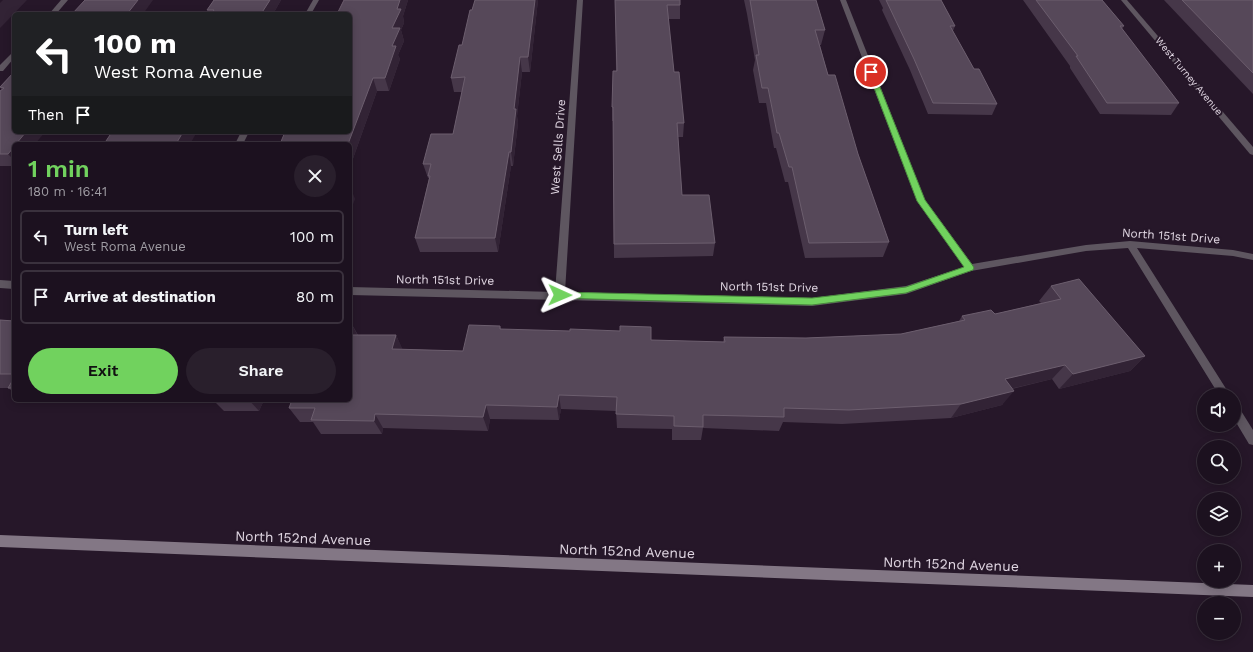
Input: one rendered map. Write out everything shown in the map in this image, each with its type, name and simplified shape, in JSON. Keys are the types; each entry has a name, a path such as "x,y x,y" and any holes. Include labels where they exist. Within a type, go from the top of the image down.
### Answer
{"street":[{"path":"54,12 65,0"},
{"path":"309,12 316,0"},
{"name":"West Sells Drive","path":"560,295 580,0"},
{"path":"843,0 921,201 970,268"},
{"name":"West Turney Avenue","path":"1124,0 1253,152"},
{"path":"0,69 12,56"},
{"path":"1130,244 1221,388"},
{"name":"North 151st Drive","path":"352,291 812,302 906,290 970,268 1078,249 1130,244 1233,253 1253,257"},
{"path":"0,284 12,285"},
{"path":"1241,420 1253,440"},
{"name":"North 152nd Avenue","path":"0,541 1253,591"}],"building":[{"path":"85,0 138,0 129,12 74,12"},
{"path":"214,0 270,0 262,12 212,12 214,10 207,10"},
{"path":"344,0 400,0 397,9 401,9 392,28 400,28 392,46 396,46 385,78 373,78 352,133 352,12 338,12"},
{"path":"475,0 535,0 528,57 520,57 511,152 509,152 495,238 415,238 430,176 428,176 431,164 423,164 431,134 453,134 465,77 451,78 459,45 462,45 470,10 472,10"},
{"path":"615,0 680,0 680,5 667,5 674,72 679,72 684,123 677,123 682,195 709,195 715,243 614,244 612,107 613,71 617,71"},
{"path":"750,0 816,0 825,30 815,30 828,75 835,75 858,154 889,242 809,243 792,167 789,167 779,133 777,133 768,88 762,88 756,55 759,55"},
{"path":"886,0 941,0 955,26 950,26 974,69 979,69 997,104 933,103"},
{"path":"1036,0 1102,0 1124,26 1120,26 1179,103 1107,103 1076,56 1078,56"},
{"path":"1182,0 1253,0 1253,73"},
{"path":"12,74 12,134 24,134 18,142 12,142 12,149 8,154 0,154 0,91 4,88 0,87"},
{"path":"111,134 182,134 177,142 105,142"},
{"path":"284,134 352,134 349,142 281,142"},
{"path":"1079,279 1145,356 1073,374 1065,365 1005,379 1014,391 961,404 849,410 784,408 784,417 703,415 703,427 674,426 674,416 616,414 617,397 559,395 557,407 486,405 483,417 375,414 374,421 311,420 315,408 289,408 291,402 352,402 352,335 396,335 392,349 463,351 469,325 500,326 500,329 570,331 570,329 620,331 620,326 651,327 651,340 725,342 724,337 806,338 901,334 965,320 962,316 991,310 995,314 1061,299 1051,286"},
{"path":"0,320 12,321 12,374 0,374"},
{"path":"12,381 12,388 8,388"}],"route":[{"path":"560,295 812,302 906,290 970,268 921,201 871,72"}]}
